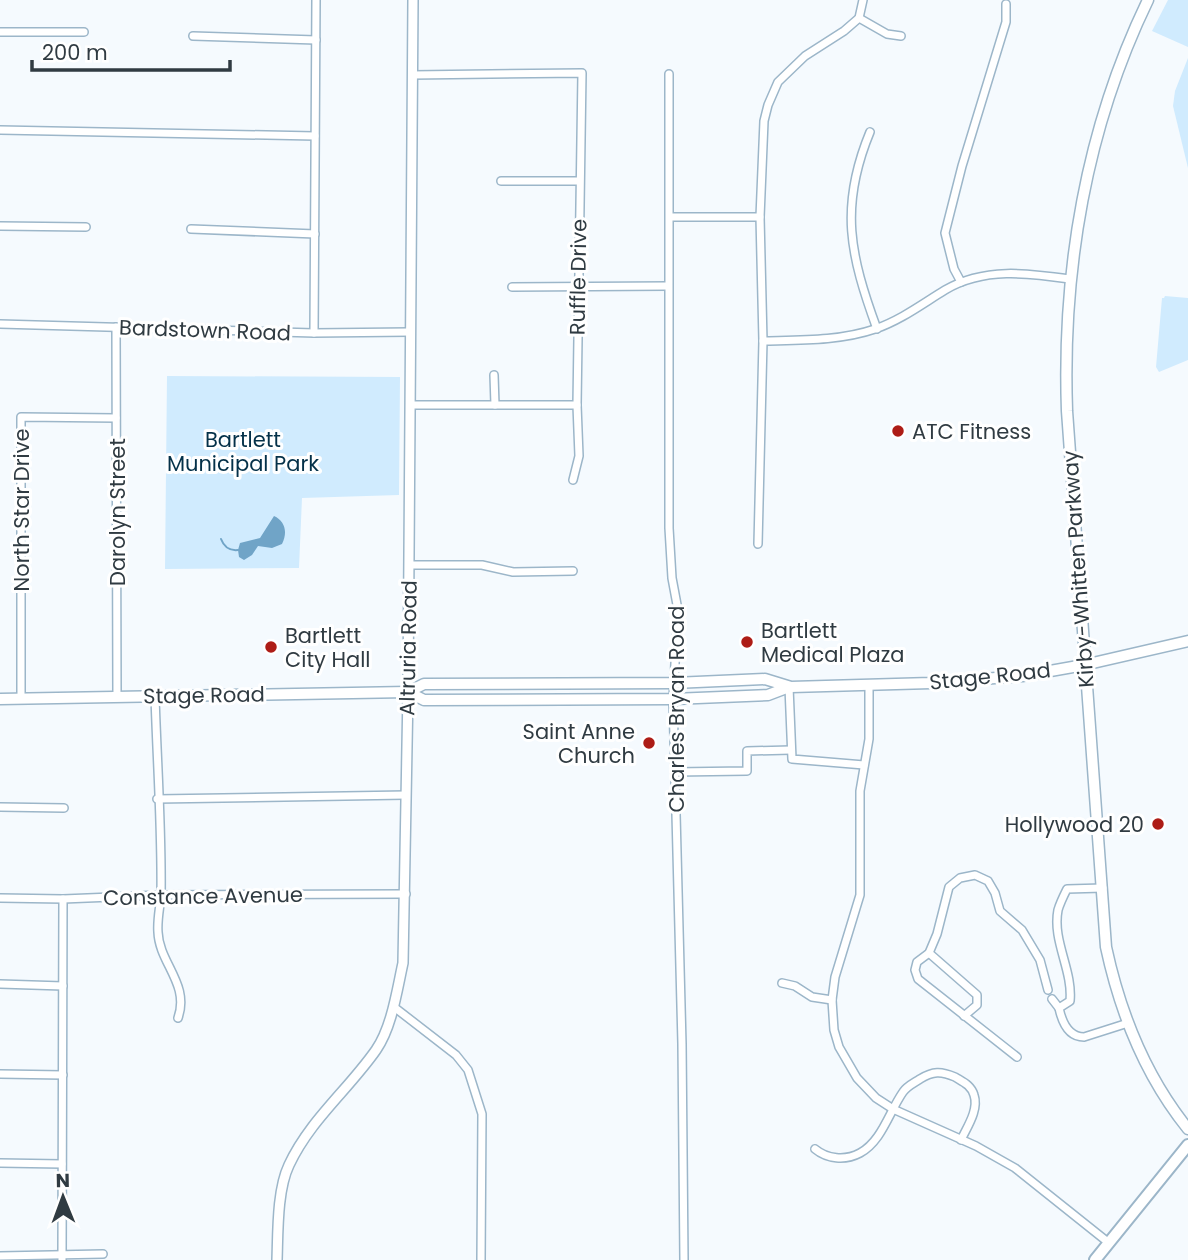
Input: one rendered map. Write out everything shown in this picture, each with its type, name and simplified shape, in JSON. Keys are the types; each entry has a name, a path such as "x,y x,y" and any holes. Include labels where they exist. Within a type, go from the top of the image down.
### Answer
{"main road":[{"name":"Kirby-Whitten Parkway","path":"1148,0 1118,72 1096,142 1082,204 1070,279 1067,411 1106,947 1113,980 1142,1055 1178,1117 1188,1129"},
{"name":"Stage Road","path":"408,692 424,700 673,699 768,695 789,687 1002,678 1084,665 1188,641"},
{"name":"Stage Road","path":"0,699 408,692 424,684 674,683 765,679 789,687"},
{"path":"547,683 547,700"},
{"path":"1095,1260 1188,1145"}],"street":[{"path":"314,333 316,0"},
{"name":"Altruria Road","path":"277,1260 278,1213 288,1167 316,1121 377,1048 394,1007 403,963 406,894 413,0"},
{"path":"758,544 763,341 760,217 762,128 778,82 805,56 859,18 863,0"},
{"path":"961,282 954,269 945,233 959,177 1006,22 1006,4"},
{"path":"859,18 887,34 901,36"},
{"path":"0,32 84,32"},
{"path":"193,36 316,40"},
{"name":"Ruffle Drive","path":"412,75 582,73 577,405 579,456 573,480"},
{"name":"Charles Bryan Road","path":"668,74 669,528 672,578 678,610 673,699 682,1044 684,1260"},
{"path":"769,76 778,82"},
{"path":"0,130 315,136"},
{"path":"870,132 860,157 852,191 850,221 863,291 877,329"},
{"path":"501,181 579,181"},
{"path":"670,217 760,217"},
{"path":"0,226 86,227"},
{"path":"191,229 315,234"},
{"path":"763,341 814,340 877,329 961,282 1008,273 1070,279"},
{"path":"512,287 668,286"},
{"name":"Bardstown Road","path":"0,324 314,333 410,332"},
{"name":"Darolyn Street","path":"116,327 117,696"},
{"path":"494,376 495,405"},
{"path":"410,405 577,405"},
{"name":"North Star Drive","path":"21,699 20,417 116,418"},
{"path":"409,565 482,565 513,572 573,571"},
{"path":"869,685 869,731 859,803 860,895 835,977 832,1000 836,1039 850,1068 865,1087 893,1109 1016,1168 1109,1243"},
{"path":"789,687 792,760 864,765"},
{"path":"155,696 161,895 158,933 162,955 177,980 181,1000 178,1018"},
{"path":"675,772 747,771 747,751 791,750"},
{"path":"158,799 406,796"},
{"path":"0,807 64,808"},
{"path":"1017,1057 918,979 915,970 917,962 929,953 937,934 949,887 960,878 975,875 988,881 1000,911 1022,930 1040,960 1048,989"},
{"path":"1059,1008 1070,1001 1071,989 1058,932 1058,911 1067,889 1103,888"},
{"name":"Constance Avenue","path":"0,898 406,894"},
{"path":"62,1258 63,899"},
{"path":"929,953 977,995 977,1004 964,1016"},
{"path":"782,983 795,986 813,997 832,1000"},
{"path":"0,984 63,986"},
{"path":"1052,999 1059,1008 1061,1020 1077,1037 1128,1023"},
{"path":"394,1007 456,1055 468,1070 482,1114 481,1260"},
{"path":"815,1149 825,1157 863,1152 874,1141 906,1088 928,1074 937,1072 946,1073 967,1083 975,1096 974,1111 961,1140"},
{"path":"0,1074 63,1075"},
{"path":"0,1163 62,1164"},
{"path":"0,1256 62,1258 103,1254"}],"green space":[{"path":"1168,0 1188,0 1188,47 1152,31"},
{"path":"1188,58 1188,168 1173,106 1175,91"},
{"path":"1162,298 1188,298 1188,360 1159,372 1156,367"},
{"name":"Bartlett Municipal Park","path":"167,376 400,377 399,495 302,498 299,568 165,569"}],"water":[{"path":"274,516 284,527 282,544 272,548 258,546 252,555 244,560 239,557 240,543 260,538"}],"waterway":[{"path":"221,539 227,548 238,550"}],"place":[{"name":"ATC Fitness","path":"898,431"},
{"name":"Bartlett Medical Plaza","path":"747,642"},
{"name":"Bartlett City Hall","path":"271,647"},
{"name":"Saint Anne Church","path":"649,743"},
{"name":"Hollywood 20","path":"1158,824"}]}
